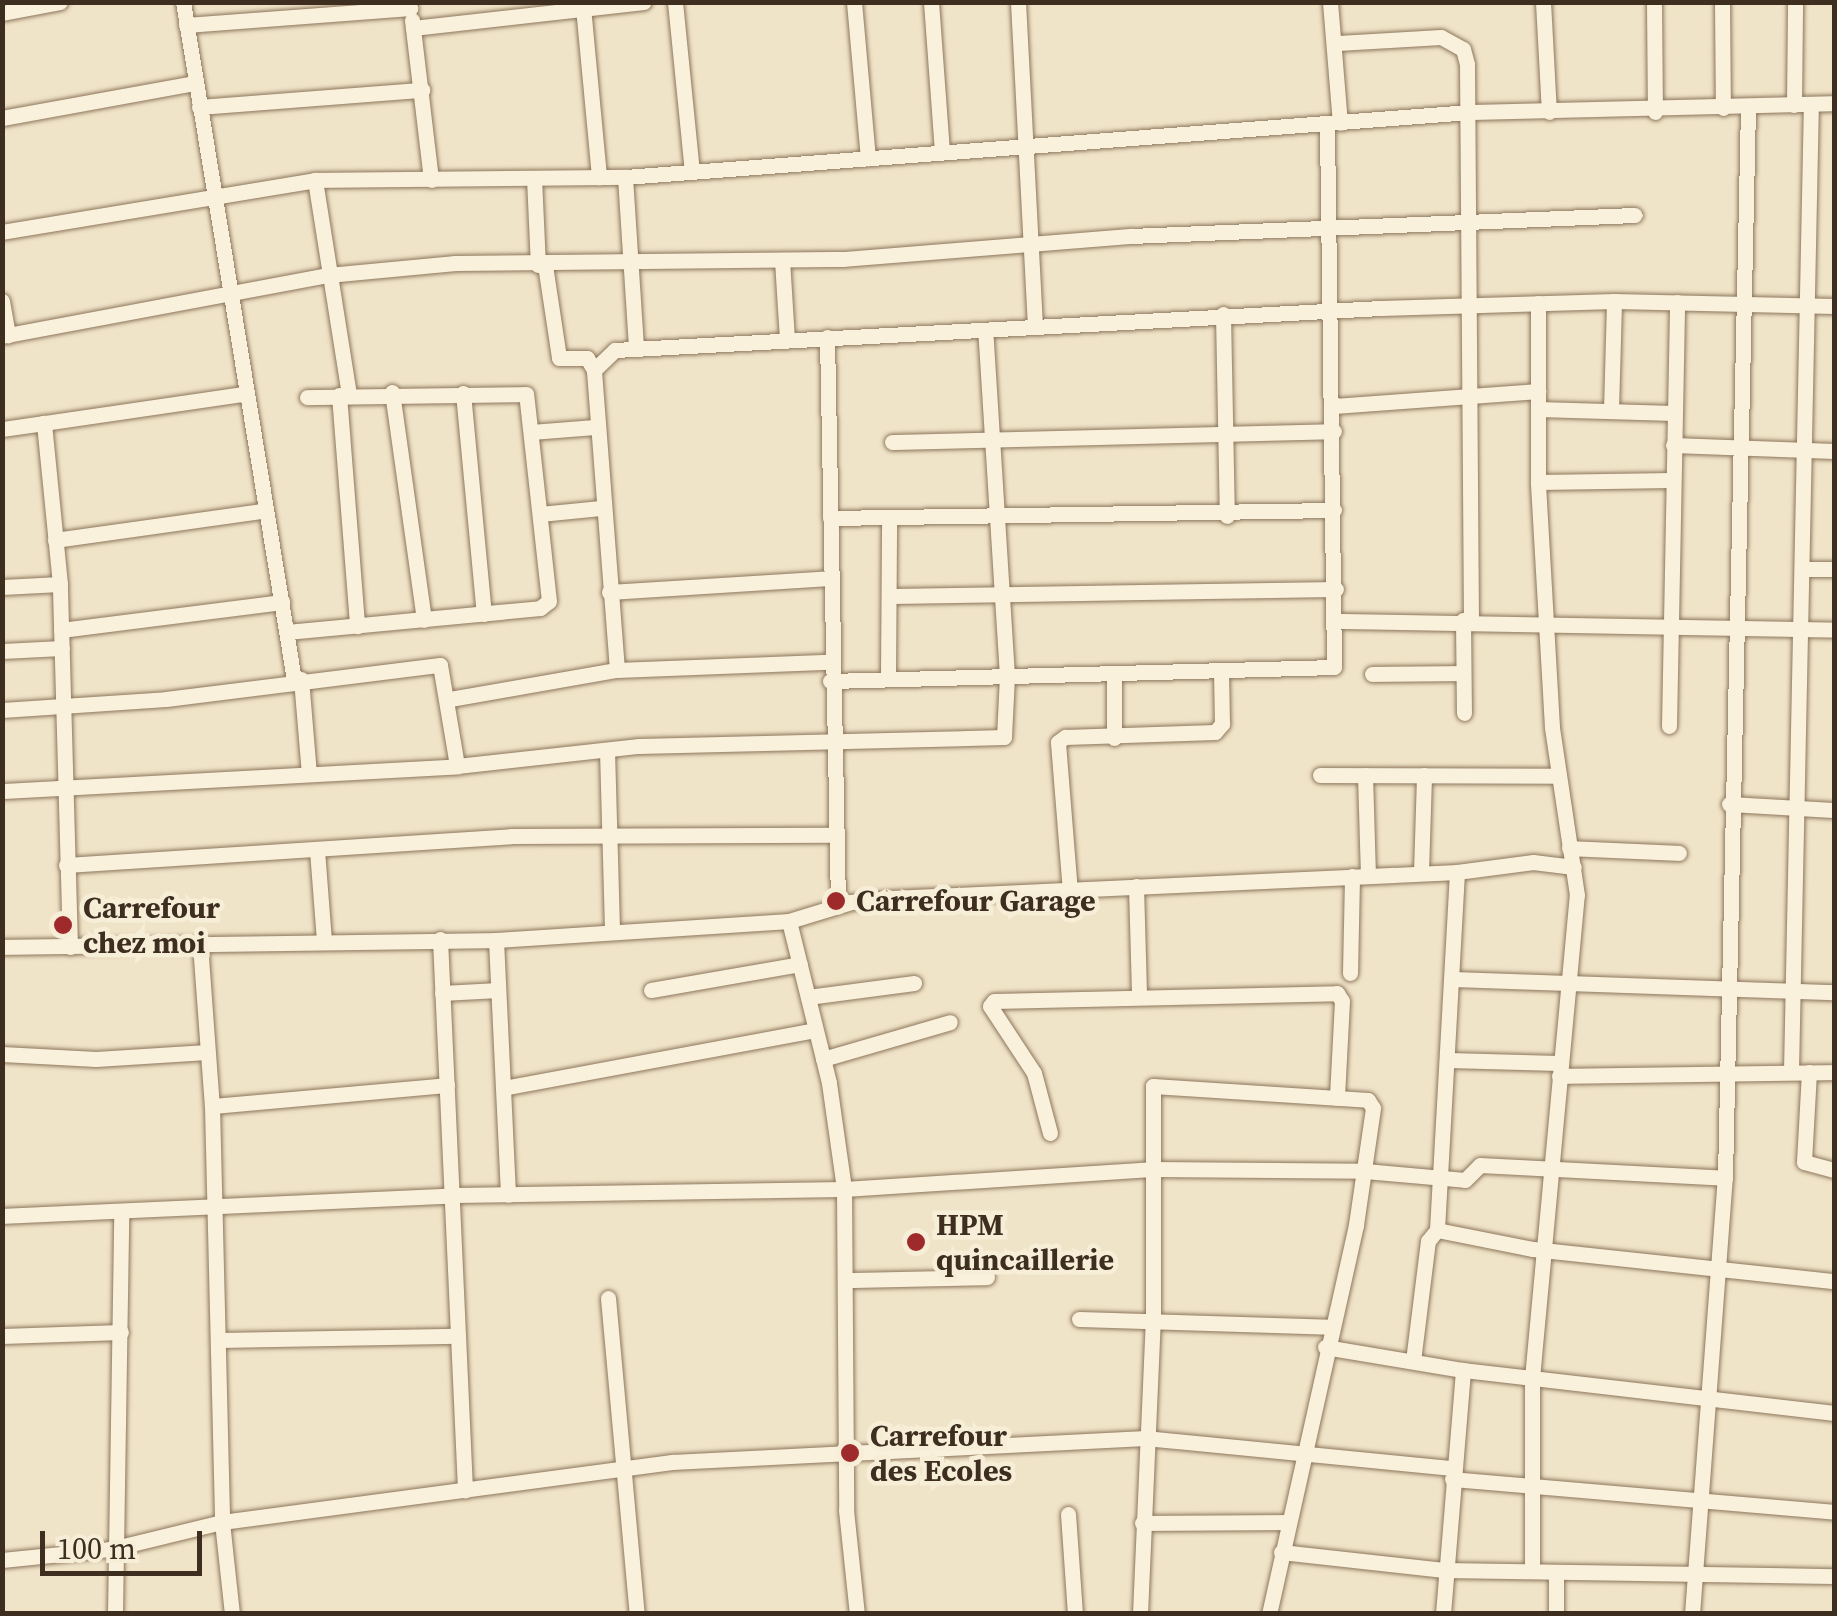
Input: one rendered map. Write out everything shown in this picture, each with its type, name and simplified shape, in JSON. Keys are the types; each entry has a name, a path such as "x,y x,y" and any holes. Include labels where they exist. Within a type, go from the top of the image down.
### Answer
{"street":[{"path":"2,12 60,2"},
{"path":"183,2 262,511 297,680 310,774"},
{"path":"413,28 644,2"},
{"path":"675,2 692,171"},
{"path":"854,2 868,158"},
{"path":"930,2 942,152"},
{"path":"1018,2 1036,327"},
{"path":"830,681 1222,674 1334,667 1337,621 1330,226 1338,44 1330,2"},
{"path":"1543,2 1549,112"},
{"path":"1654,2 1655,112"},
{"path":"1722,2 1723,108"},
{"path":"1791,1071 1800,808 1808,304 1803,104 1795,2"},
{"path":"186,25 410,5 431,180"},
{"path":"583,8 599,177"},
{"path":"1338,44 1452,41 1467,64 1471,220 1466,306 1470,394 1464,713"},
{"path":"2,118 194,83"},
{"path":"199,107 422,90"},
{"path":"2,232 315,180 625,178 1469,112 1655,112 1834,103"},
{"path":"1692,1614 1704,1400 1725,1178 1730,804 1743,448 1741,302 1748,107"},
{"path":"534,178 542,265 559,358 587,358 594,370 616,670"},
{"path":"625,178 636,348"},
{"path":"315,180 344,395 358,626"},
{"path":"2,301 5,336 328,275 455,263 782,260 1330,226 1635,215"},
{"path":"782,260 787,340"},
{"path":"594,370 604,354 636,348 985,331 1223,314 1538,302 1834,306"},
{"path":"1532,1571 1532,1378 1554,1168 1565,986 1576,922 1574,866 1558,776 1546,623 1538,482 1538,302"},
{"path":"1611,410 1614,302"},
{"path":"1669,726 1676,302"},
{"path":"1223,314 1227,516"},
{"path":"2,791 457,766 607,750 1004,737 1007,676 985,331"},
{"path":"827,337 830,681 838,905"},
{"path":"392,392 424,620"},
{"path":"287,632 540,608 549,600 526,394 392,392 307,398"},
{"path":"1334,406 1538,392"},
{"path":"462,393 484,614"},
{"path":"2,430 244,394"},
{"path":"1538,409 1674,413"},
{"path":"44,423 60,584 65,709 62,790 70,948"},
{"path":"531,432 596,427"},
{"path":"892,442 1334,431"},
{"path":"1673,445 1834,452"},
{"path":"1538,482 1673,480"},
{"path":"540,514 602,508"},
{"path":"830,518 1227,516 1334,510"},
{"path":"55,540 262,511"},
{"path":"888,677 892,596 889,517"},
{"path":"1802,569 1834,569"},
{"path":"610,592 830,578"},
{"path":"2,587 60,584"},
{"path":"892,596 1002,598 1336,589"},
{"path":"61,630 282,602"},
{"path":"1337,621 1467,620 1834,630"},
{"path":"2,651 62,648"},
{"path":"450,699 616,670 830,662"},
{"path":"2,710 65,709 440,665 450,699 457,766"},
{"path":"1372,674 1464,673"},
{"path":"1070,892 1058,742 1065,737 1114,738 1220,729 1222,674"},
{"path":"1114,675 1114,738"},
{"path":"607,750 612,932"},
{"path":"1320,775 1558,776"},
{"path":"1350,974 1365,776"},
{"path":"1422,872 1424,776"},
{"path":"1730,804 1834,810"},
{"path":"66,866 608,833 836,835"},
{"path":"1569,848 1679,853"},
{"path":"317,850 324,940"},
{"path":"2,946 496,940 789,921 838,905 1136,886 1457,872 1533,862 1574,866"},
{"path":"1413,1361 1428,1242 1437,1230 1442,1175 1457,872"},
{"path":"1136,886 1139,993"},
{"path":"789,921 822,1059 844,1189 848,1280 846,1510 857,1614"},
{"path":"440,940 456,1195 466,1490"},
{"path":"496,940 508,1196"},
{"path":"200,944 216,1207 222,1522 232,1614"},
{"path":"651,990 800,964"},
{"path":"1453,979 1728,992 1834,992"},
{"path":"808,997 914,982"},
{"path":"442,994 498,990"},
{"path":"1050,1133 1034,1074 990,1002 1139,993 1336,993 1342,1002 1338,1098"},
{"path":"822,1059 950,1022"},
{"path":"503,1088 815,1030"},
{"path":"2,1054 96,1059 207,1052"},
{"path":"1447,1060 1559,1070 1834,1072"},
{"path":"1810,1072 1804,1162 1834,1170"},
{"path":"212,1106 447,1084"},
{"path":"1140,1614 1153,1320 1153,1086 1372,1103 1365,1172 1270,1614"},
{"path":"2,1216 121,1214 456,1195 844,1189 1151,1169 1365,1172 1469,1179 1480,1165 1725,1178"},
{"path":"115,1614 111,1549 122,1332 121,1214"},
{"path":"1437,1230 1546,1250 1834,1281"},
{"path":"848,1280 987,1277"},
{"path":"608,1298 637,1614"},
{"path":"1079,1319 1330,1327"},
{"path":"2,1336 122,1332"},
{"path":"219,1340 458,1336"},
{"path":"1325,1346 1463,1370 1834,1413"},
{"path":"1443,1614 1463,1370"},
{"path":"2,1560 111,1549 222,1522 624,1470 848,1452 1145,1438 1305,1451 1532,1486 1700,1496 1834,1512"},
{"path":"1068,1514 1075,1614"},
{"path":"1142,1523 1287,1522"},
{"path":"1282,1552 1444,1570 1834,1576"},
{"path":"1556,1572 1556,1614"}],"place":[{"name":"Carrefour Garage","path":"836,901"},
{"name":"Carrefour chez moi","path":"63,925"},
{"name":"HPM quincaillerie","path":"916,1242"},
{"name":"Carrefour des Ecoles","path":"850,1453"}]}
